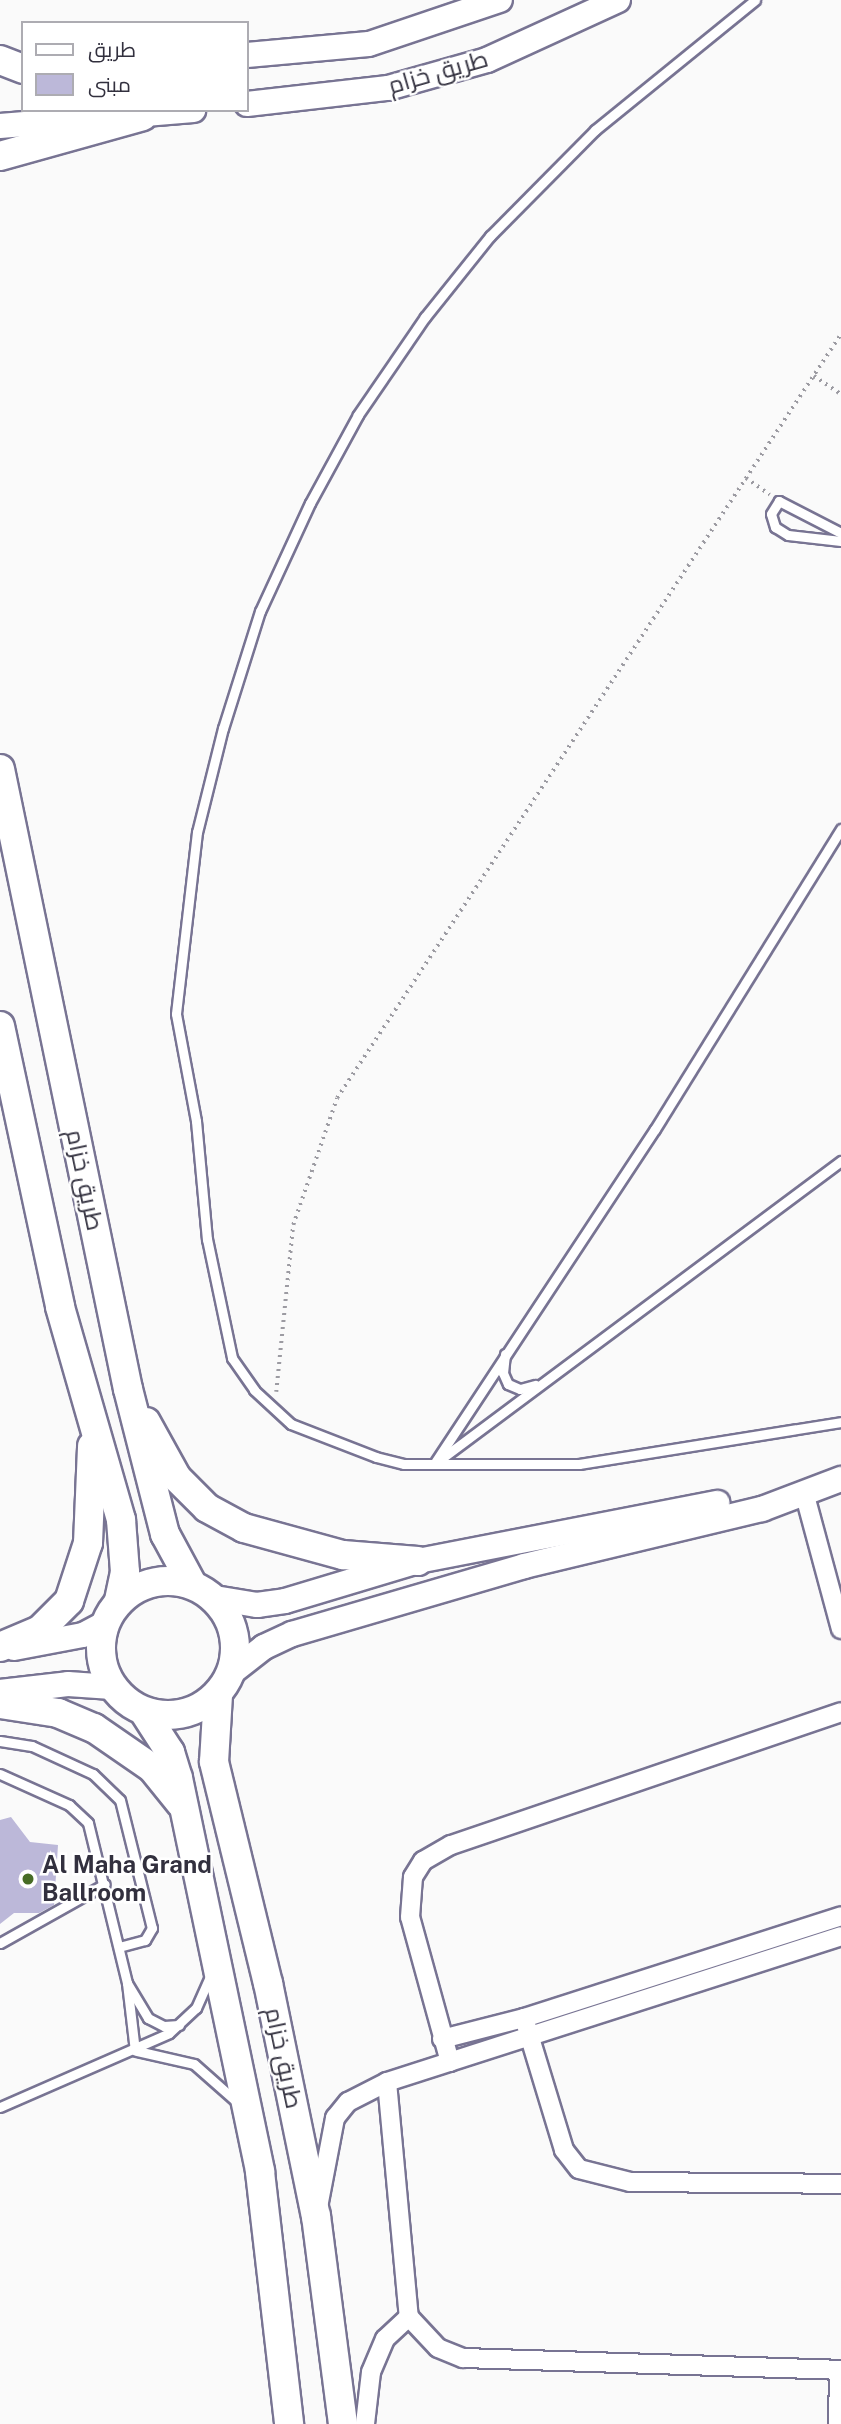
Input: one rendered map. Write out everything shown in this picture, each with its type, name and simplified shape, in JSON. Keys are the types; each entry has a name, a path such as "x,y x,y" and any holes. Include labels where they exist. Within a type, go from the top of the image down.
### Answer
{"main road":[{"path":"0,60 21,70"},
{"path":"0,156 143,116"},
{"name":"طريق خزام","path":"0,769 128,1389 162,1522 203,1591"},
{"name":"طريق خزام","path":"0,1026 60,1307 93,1418 125,1544 112,1612"},
{"path":"128,1389 177,1478 207,1508 244,1528 343,1555 418,1560"},
{"path":"0,1649 40,1630 69,1601 80,1575 88,1543 93,1418"},
{"path":"166,1580 203,1591 230,1620 236,1646 225,1684 196,1710 170,1717 144,1712 112,1687 102,1667 112,1612 140,1586 166,1580"},
{"name":"طريق خزام","path":"225,1684 214,1762 268,1983 316,2216 343,2424"},
{"path":"0,1704 58,1713 94,1728 152,1768 186,1809"},
{"name":"طريق خزام","path":"144,1712 170,1752 186,1809 209,1936 250,2122 260,2172 289,2424"},
{"path":"334,2353 355,2424"}],"street":[{"name":"طريق خزام","path":"248,55 369,44 500,0"},
{"name":"طريق خزام","path":"248,104 388,88 487,60 618,0"},
{"path":"0,74 21,71"},
{"path":"0,126 177,112"},
{"path":"225,1684 264,1647 292,1634 524,1566 762,1508 794,1494 841,1479"},
{"path":"203,1591 257,1605 285,1601 418,1560 761,1495 794,1494"},
{"path":"794,1494 841,1629"},
{"path":"0,1649 83,1634 112,1612"},
{"path":"0,1692 68,1684 112,1687"},
{"path":"450,2062 410,1917 413,1877 424,1861 451,1845 841,1712"},
{"path":"316,2216 335,2118 348,2102 387,2082 450,2062 526,2027 841,1916"},
{"path":"442,2039 526,2027 841,1936"},
{"path":"526,2027 564,2150 579,2169 630,2182 841,2184"},
{"path":"387,2082 410,2317 438,2347 463,2358 840,2370 838,2424"},
{"path":"365,2424 371,2372 385,2339 410,2317"}],"lane":[{"path":"755,0 595,130 482,246 425,317 358,415 310,503 260,611 223,728 197,832 176,1014 196,1121 207,1239 232,1358 291,1424 346,1448 404,1464 579,1464 841,1422"},
{"path":"841,533 779,501 771,514 775,527 789,535 841,541"},
{"path":"434,1464 506,1350 655,1129 841,829"},
{"path":"434,1464 841,1161"},
{"path":"506,1350 503,1373 508,1384 520,1389 540,1384"},
{"path":"0,1741 32,1746 93,1773 120,1800 152,1928 145,1940 119,1947"},
{"path":"0,1774 79,1813 93,1836 127,1983 135,2051"},
{"path":"0,1943 106,1884"},
{"path":"0,2107 135,2051 180,2024 205,1991 211,1973 209,1936"},
{"path":"127,1983 148,2018 164,2026 180,2024"},
{"path":"135,2051 194,2064 224,2088 250,2122"}],"path":[{"path":"274,1408 293,1225 337,1098 841,334"},
{"path":"814,376 841,394"},
{"path":"746,478 779,501"}],"building":[{"name":"Al Maha Grand Ballroom","path":"11,1817 30,1842 58,1845 54,1905 39,1913 14,1913 0,1924 0,1820"}],"place":[{"name":"Al Maha Grand Ballroom","path":"28,1879"}]}
